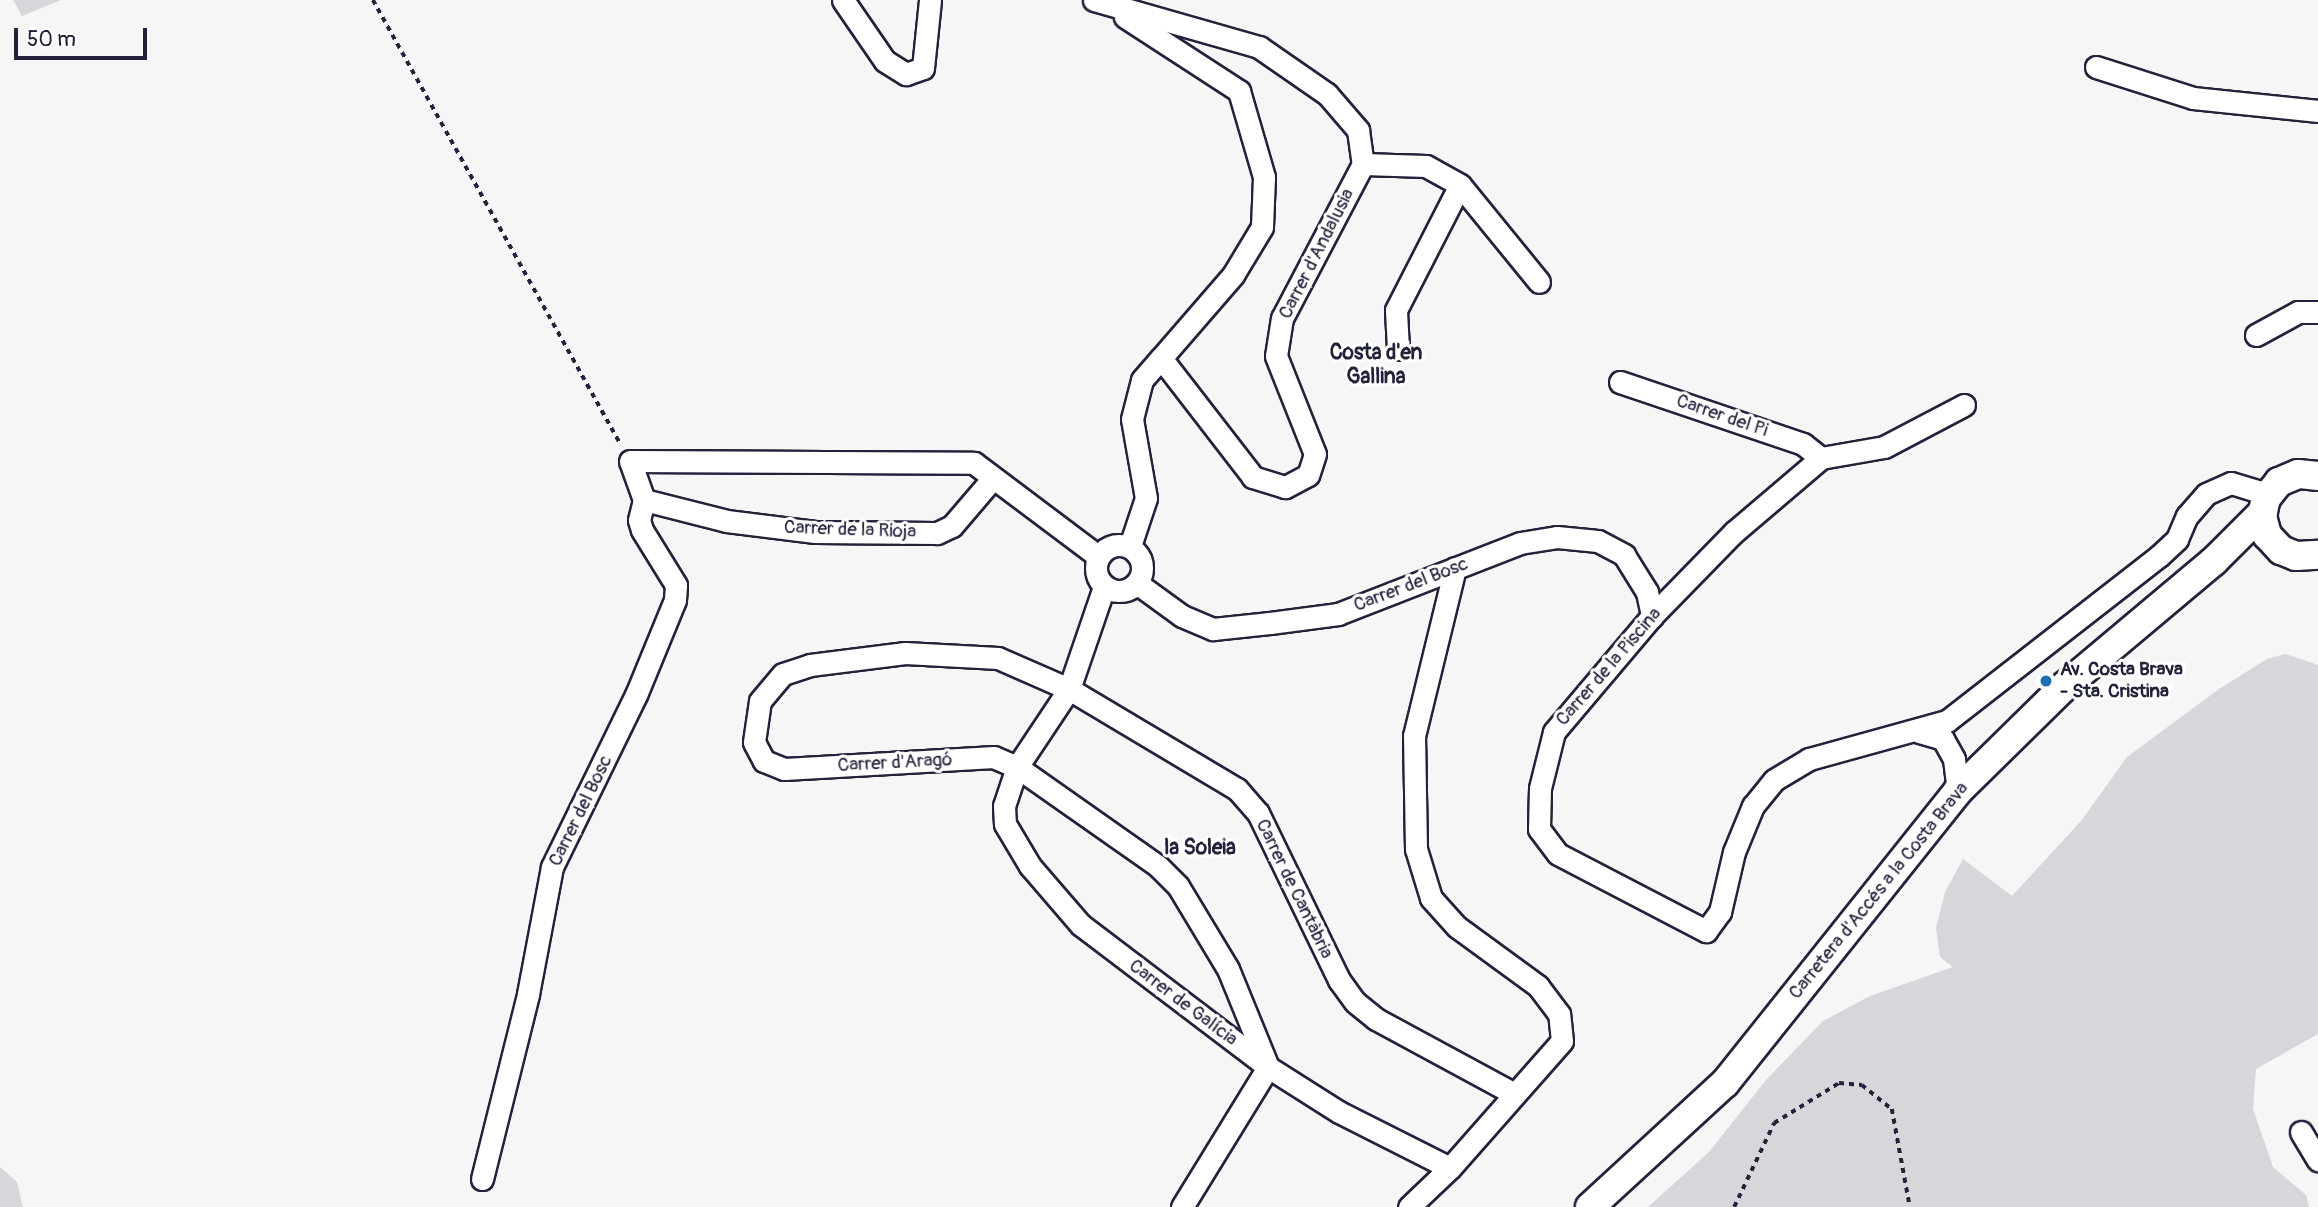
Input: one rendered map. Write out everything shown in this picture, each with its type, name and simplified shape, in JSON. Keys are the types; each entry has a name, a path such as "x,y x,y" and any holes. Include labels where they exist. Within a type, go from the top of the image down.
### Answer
{"main road":[{"name":"Carretera d'Accés a la Costa Brava","path":"1590,1207 1725,1083 1958,791 2065,686 2214,561 2288,477 2317,474"},
{"path":"2265,503 2267,535 2306,558"},
{"path":"2214,561 2252,552 2306,558"}],"street":[{"path":"843,0 885,61 906,74 923,68 929,48 930,0"},
{"path":"1097,1 1259,47 1327,94 1359,130 1363,164 1426,166 1460,185 1539,282"},
{"path":"1097,1 1211,69 1239,91 1264,177 1262,227 1233,275 1142,380 1132,419 1146,498 1130,546"},
{"path":"2096,67 2193,98 2318,111"},
{"name":"Carrer d'Andalusia","path":"1161,358 1253,477 1285,487 1308,475 1315,454 1276,356 1282,318 1363,164"},
{"path":"1398,349 1396,310 1460,185"},
{"path":"2256,335 2298,312 2318,312"},
{"name":"Carrer del Pi","path":"1620,382 1803,444 1821,457"},
{"path":"1821,457 1884,447 1964,405"},
{"name":"Carrer de la Piscina","path":"1821,457 1734,531 1652,616 1553,732 1540,788 1539,829 1558,854 1706,931 1720,912 1734,852 1753,806 1774,780 1810,759 1919,732 1969,707 2159,556 2177,539 2187,516 2206,495 2231,483 2265,503"},
{"path":"643,500 630,461 974,463 1098,556"},
{"name":"Carrer de la Rioja","path":"643,500 727,521 815,532 937,533 952,526 993,478"},
{"name":"Carrer del Bosc","path":"482,1179 528,994 552,867 631,707 675,600 676,584 642,530 639,520 643,500"},
{"name":"Carrer del Bosc","path":"1138,584 1182,616 1213,629 1338,614 1520,543 1557,537 1598,541 1623,555 1647,592 1652,616"},
{"path":"1112,544 1130,546 1144,563 1138,584 1122,592 1104,587 1096,572 1098,556 1112,544"},
{"path":"1409,1207 1450,1168 1513,1093 1562,1041 1559,1014 1538,986 1457,927 1431,898 1416,849 1413,736 1455,568"},
{"name":"Carrer de Galícia","path":"1104,587 1069,689 1017,767 1004,806 1005,824 1030,866 1081,925 1268,1067 1339,1112 1450,1168"},
{"name":"Carrer d'Aragó","path":"1069,689 998,657 905,653 810,665 783,674 760,701 754,742 764,761 784,769 994,757 1017,767 1158,866 1178,886 1228,969 1268,1067"},
{"name":"Carrer de Cantàbria","path":"1069,689 1237,789 1258,813 1339,980 1355,1002 1376,1019 1513,1093"},
{"path":"1919,732 1943,739 1954,759 1958,791"},
{"path":"1182,1207 1268,1067"},
{"path":"2301,1132 2318,1160"}],"path":[{"path":"373,0 630,461"},
{"path":"1734,1207 1774,1123 1839,1083 1862,1085 1892,1109 1910,1207"}],"shaded area":[{"path":"13,0 61,0 22,16"},
{"path":"2285,654 2318,665 2318,1034 2256,1069 2253,1109 2273,1167 2306,1195 2309,1207 1648,1207 1709,1152 1766,1080 1823,1021 1870,996 1953,967 1940,957 1936,928 1945,892 1963,859 2012,896 2081,821 2127,757 2219,689 2267,659"},
{"path":"0,1167 17,1182 23,1207 0,1207"}],"place":[{"name":"Av. Costa Brava - Sta. Cristina","path":"2046,681"}],"district":[{"name":"Costa d'en Gallina","path":"1376,365"},
{"name":"la Soleia","path":"1200,848"}]}
